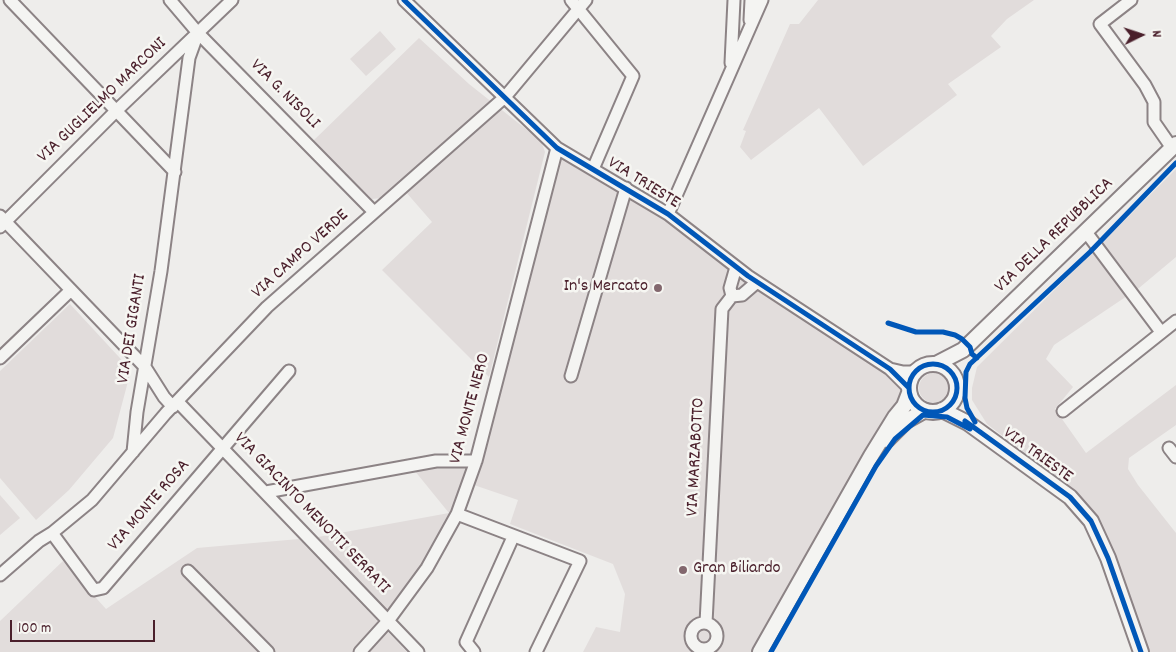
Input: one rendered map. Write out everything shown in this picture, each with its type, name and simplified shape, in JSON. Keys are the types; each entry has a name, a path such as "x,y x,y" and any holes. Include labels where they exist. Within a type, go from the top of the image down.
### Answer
{"street":[{"path":"10,0 175,172"},
{"name":"VIA G. NISOLI","path":"170,0 198,33 374,212"},
{"name":"VIA GUGLIELMO MARCONI","path":"2,222 232,0"},
{"name":"VIA TRIESTE","path":"404,0 557,148 668,214 757,282 890,369 909,391"},
{"path":"731,71 734,0"},
{"path":"748,32 751,0"},
{"path":"668,214 762,0"},
{"name":"VIA DELLA REPUBBLICA","path":"936,364 963,350 1174,146 1154,122 1154,102 1145,84 1100,24 1131,0"},
{"path":"578,3 633,76 593,169"},
{"name":"VIA CAMPO VERDE","path":"133,452 267,307 505,97 578,3"},
{"name":"VIA DEI GIGANTI","path":"133,452 175,172 188,58 198,33"},
{"name":"VIA MONTE NERO","path":"360,652 388,621 427,568 457,514 476,461 557,148"},
{"path":"571,376 626,188"},
{"name":"VIA GIACINTO MENOTTI SERRATI","path":"2,222 145,367 164,397"},
{"path":"1086,232 1161,332"},
{"name":"VIA MARZABOTTO","path":"706,623 722,310 732,296 730,288 736,267"},
{"path":"732,296 742,295 757,282"},
{"path":"0,358 71,290"},
{"path":"1063,411 1176,320"},
{"name":"VIA DELLA REPUBBLICA","path":"953,375 963,350"},
{"path":"760,652 871,456 904,406 912,375 928,364 936,364 946,368 953,375 957,383 955,398 947,408 924,411 906,421 871,456"},
{"name":"VIA TRIESTE","path":"890,369 915,372"},
{"name":"VIA MONTE ROSA","path":"52,533 94,590 103,588 289,371"},
{"name":"VIA GIACINTO MENOTTI SERRATI","path":"142,384 176,404 224,448 418,652"},
{"path":"909,391 913,402 924,411"},
{"name":"VIA TRIESTE","path":"955,398 968,423"},
{"name":"VIA TRIESTE","path":"942,410 968,423 1070,497 1091,521 1108,558 1141,652"},
{"path":"0,575 39,541 52,533 92,500 133,452"},
{"path":"266,492 436,460 476,461"},
{"path":"457,514 580,561 536,652"},
{"path":"474,652 466,642 513,537"},
{"path":"188,571 268,652"}],"shaded area":[{"path":"818,0 1034,0 1007,19 991,36 1001,47 948,84 957,95 863,166 819,108 751,160 740,147 746,131 743,130 790,24 799,24"},
{"path":"380,31 396,49 366,76 350,59"},
{"path":"419,38 469,84 541,141 545,152 489,377 382,270 432,222 398,183 381,198 372,199 313,141"},
{"path":"558,152 667,216 887,371 906,390 910,405 923,415 895,439 876,466 771,652 583,652 596,627 620,632 625,594 613,564 510,524 518,500 471,484"},
{"path":"1176,169 1176,257 1139,288 1054,345 1046,359 1073,387 1055,409 1086,453 1176,385 1176,425 1129,458 1128,469 1138,485 1176,533 1176,652 1147,652 1097,519 1077,493 987,424 972,400 972,388 977,367"},
{"path":"70,304 131,370 113,438 69,490 36,520 0,478 0,371"},
{"path":"934,373 944,378 949,388 944,398 934,403 924,398 919,388 924,378"},
{"path":"469,461 450,513 421,566 387,611 318,537 449,513 410,465"},
{"path":"0,495 20,518 0,535"},
{"path":"299,539 407,652 0,652 0,621 63,561 106,609 197,548"}],"cycle path":[{"path":"404,0 557,148 668,214 748,276 890,369 909,388"},
{"path":"975,422 967,408 965,398 966,372 970,364 1090,252 1176,163"},
{"path":"888,323 916,332 943,332 955,335 970,347 972,354 977,358"},
{"path":"928,364 938,364 950,371 957,383 957,388 957,393 950,405 938,412 928,412 920,408 913,401 909,393 909,383 913,375 920,368 928,364"},
{"path":"771,652 876,466 895,439 923,415 947,417 970,429"},
{"path":"965,421 1070,497 1091,521 1108,558 1141,652"}],"place":[{"name":"In's Mercato","path":"658,288"},
{"name":"Gran Biliardo","path":"683,570"}]}
